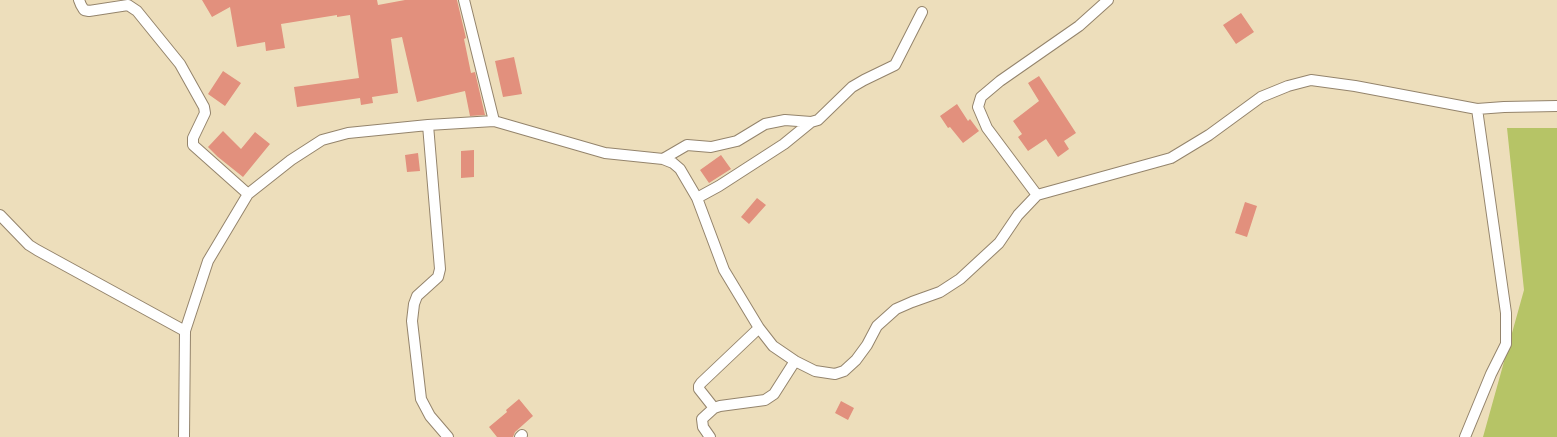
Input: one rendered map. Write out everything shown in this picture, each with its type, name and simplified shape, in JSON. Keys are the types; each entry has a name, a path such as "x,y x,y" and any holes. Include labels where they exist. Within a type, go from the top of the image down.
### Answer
{"street":[{"path":"79,0 84,10 89,11 128,5 137,11 180,64 206,111 193,138 193,145 248,194"},
{"path":"464,0 494,121"},
{"path":"1037,195 987,128 978,107 981,97 1000,81 1079,26 1108,0"},
{"path":"663,159 687,145 711,147 737,140 765,124 785,120 811,122 818,120 852,87 895,65 922,12"},
{"path":"184,437 185,331 208,261 248,194 290,160 322,140 348,133 494,121 605,153 663,159 674,163 680,169 697,198 724,270 759,328 773,346 795,361 815,371 835,374 844,370 856,360 877,326 896,310 940,292 960,279 999,243 1018,215 1037,195 1171,158 1209,135 1261,97 1288,86 1311,80 1355,86 1478,109 1557,106"},
{"path":"1465,437 1506,344 1506,313 1478,109"},
{"path":"697,198 784,144 811,122"},
{"path":"428,125 440,274 417,296 412,321 421,399 430,416 448,437"},
{"path":"0,215 29,245 185,331"},
{"path":"714,408 699,389 699,386 759,328"},
{"path":"710,437 703,427 702,419 714,408 765,400 774,394 795,361"}],"green space":[{"path":"1507,128 1557,128 1557,437 1483,437 1524,290"}],"building":[{"path":"202,0 377,0 378,5 405,0 457,0 466,38 464,39 471,73 475,72 485,115 470,116 465,91 417,102 402,37 391,39 398,93 372,97 373,103 361,105 360,98 297,107 294,87 359,78 350,15 337,17 337,15 281,24 285,48 266,51 265,42 237,47 230,7 212,17"},
{"path":"1241,13 1254,32 1236,44 1223,25"},
{"path":"514,57 522,94 503,97 495,61"},
{"path":"223,71 241,83 225,106 208,94"},
{"path":"1039,76 1076,133 1064,141 1069,149 1058,157 1046,139 1028,151 1018,137 1022,134 1013,121 1039,101 1028,83"},
{"path":"957,104 968,121 970,119 979,131 963,143 950,127 948,128 940,116"},
{"path":"223,131 241,149 255,132 270,144 243,177 208,147"},
{"path":"474,150 474,177 461,178 461,151"},
{"path":"418,153 420,171 407,172 405,155"},
{"path":"721,155 731,169 709,183 700,170"},
{"path":"757,198 766,205 749,224 741,217"},
{"path":"1245,202 1257,206 1247,237 1235,233"},
{"path":"519,399 533,416 515,432 513,437 497,437 489,427"},
{"path":"841,401 854,408 848,420 835,413"}]}
